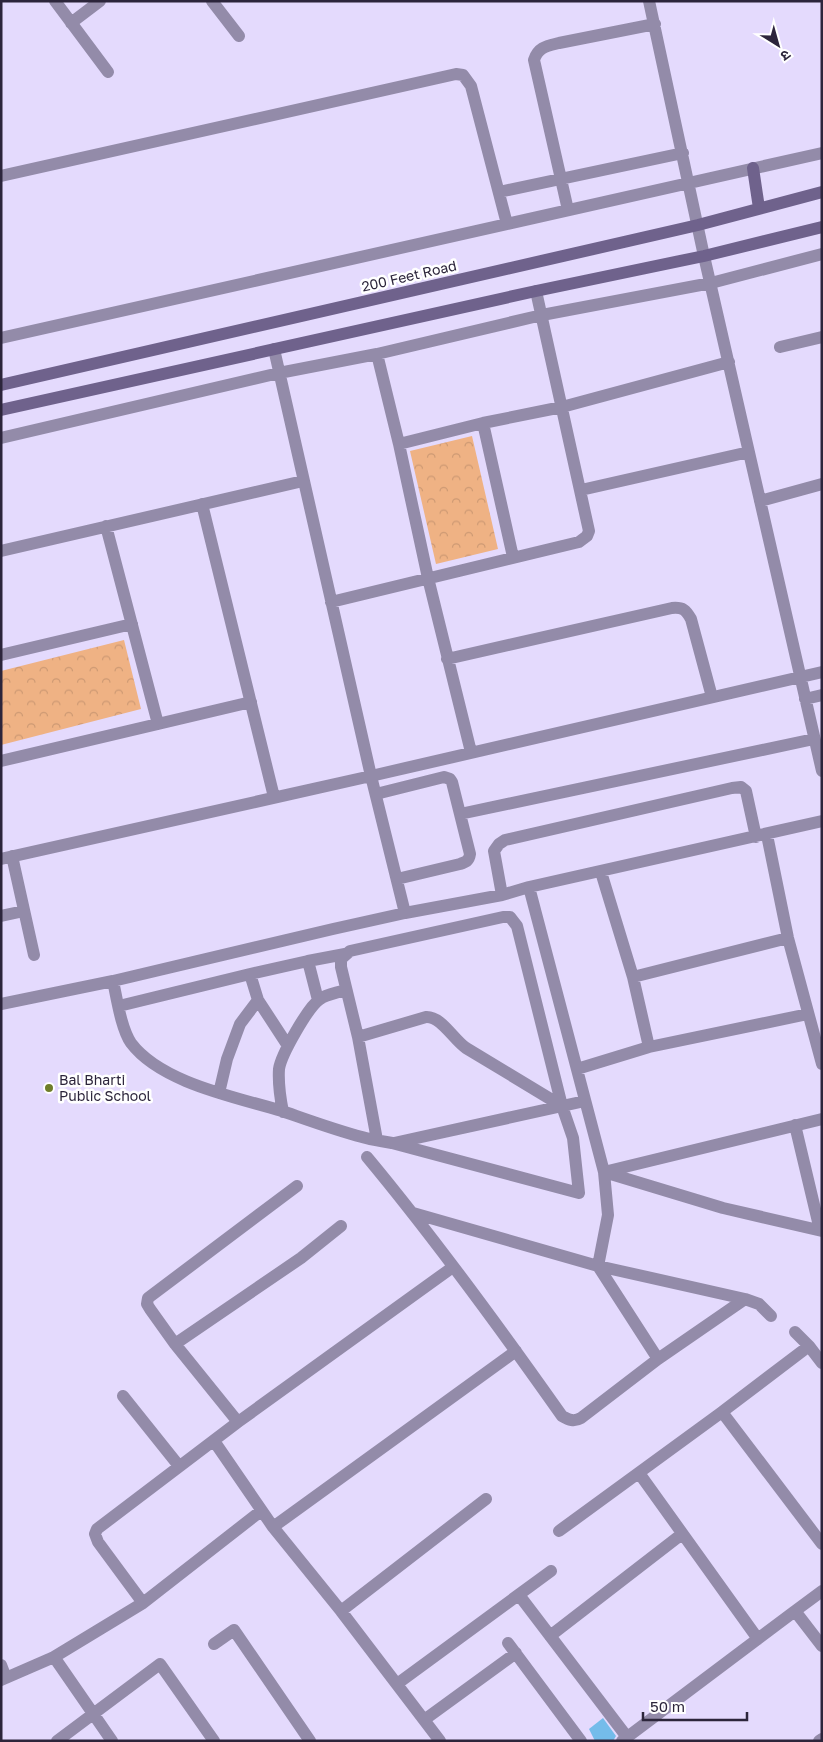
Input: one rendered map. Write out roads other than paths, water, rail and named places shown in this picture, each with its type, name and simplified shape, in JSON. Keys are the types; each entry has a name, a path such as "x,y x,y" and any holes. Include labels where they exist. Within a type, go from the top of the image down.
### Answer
{"street":[{"path":"55,1 108,72"},
{"path":"71,23 100,1"},
{"path":"212,1 239,36"},
{"path":"650,1 710,283 822,771"},
{"path":"568,210 534,60 537,52 544,47 559,43 655,24"},
{"path":"1,176 456,74 463,75 471,86 507,224"},
{"path":"1,338 822,153"},
{"path":"499,192 683,154"},
{"path":"753,168 760,208"},
{"name":"200 Feet Road","path":"1,385 698,225 822,192"},
{"path":"1,410 536,291 704,256 822,227"},
{"path":"1,438 279,373 377,354 542,315 710,283 822,254"},
{"path":"332,602 579,542 587,536 589,531 581,490 536,291"},
{"path":"780,347 822,337"},
{"path":"274,349 303,481 405,913"},
{"path":"377,354 428,578 471,752"},
{"path":"399,444 483,423 562,407 729,362"},
{"path":"483,423 513,557"},
{"path":"581,490 749,452"},
{"path":"1,551 303,481"},
{"path":"760,501 822,484"},
{"path":"202,504 274,797"},
{"path":"106,526 158,724"},
{"path":"448,659 680,608 686,610 691,619 712,697"},
{"path":"1,655 132,624"},
{"path":"34,955 24,911 7,857 372,776 822,672"},
{"path":"806,699 822,695"},
{"path":"1,761 251,702"},
{"path":"460,814 814,739"},
{"path":"376,794 444,777 452,782 470,858 466,862 397,878"},
{"path":"502,895 494,851 498,844 505,840 741,787 746,790 761,836 822,1064"},
{"path":"1,1004 113,981 405,913 502,895 530,887 822,822"},
{"path":"601,872 633,977 649,1047"},
{"path":"530,887 604,1172 608,1215 598,1266 658,1359"},
{"path":"1,916 24,911"},
{"path":"113,981 118,1006 131,1042 144,1055 182,1079 219,1093 362,1137 392,1143 579,1193 573,1138 562,1106 517,926 510,917 503,916 118,1006"},
{"path":"633,977 788,938"},
{"path":"345,954 341,959 341,967 345,990 358,1037 377,1140"},
{"path":"308,961 318,1000"},
{"path":"250,974 258,1000 288,1046"},
{"path":"283,1112 279,1088 280,1067 288,1046 318,1000 345,990"},
{"path":"219,1093 227,1059 240,1024 258,1000"},
{"path":"577,1068 649,1047 808,1014"},
{"path":"358,1037 432,1016 441,1022 460,1044 562,1106"},
{"path":"392,1143 585,1101"},
{"path":"604,1172 822,1119"},
{"path":"604,1172 723,1208 821,1230 795,1125"},
{"path":"366,1157 413,1213 562,1416 575,1421 658,1359 745,1299"},
{"path":"238,1422 175,1344 147,1304 148,1298 297,1186"},
{"path":"413,1213 598,1266 745,1299 759,1304 771,1316"},
{"path":"175,1344 302,1258 341,1226"},
{"path":"143,1603 98,1542 95,1534 97,1529 238,1422 453,1267"},
{"path":"795,1332 822,1363"},
{"path":"559,1531 809,1346"},
{"path":"273,1527 516,1351"},
{"path":"123,1396 179,1466"},
{"path":"722,1412 822,1544"},
{"path":"214,1440 273,1527 440,1741"},
{"path":"639,1473 758,1638"},
{"path":"340,1611 486,1499"},
{"path":"1,1665 4,1679 54,1657 143,1603 261,1511"},
{"path":"550,1636 682,1534"},
{"path":"397,1684 551,1571"},
{"path":"519,1595 625,1739 822,1591"},
{"path":"795,1611 822,1646"},
{"path":"214,1644 234,1630 310,1741"},
{"path":"424,1720 512,1648 581,1741"},
{"path":"54,1657 112,1741"},
{"path":"57,1741 160,1664 214,1741"},
{"path":"819,1741 822,1738"}],"place":[{"name":"Bal Bharti Public School","path":"49,1088"}]}
